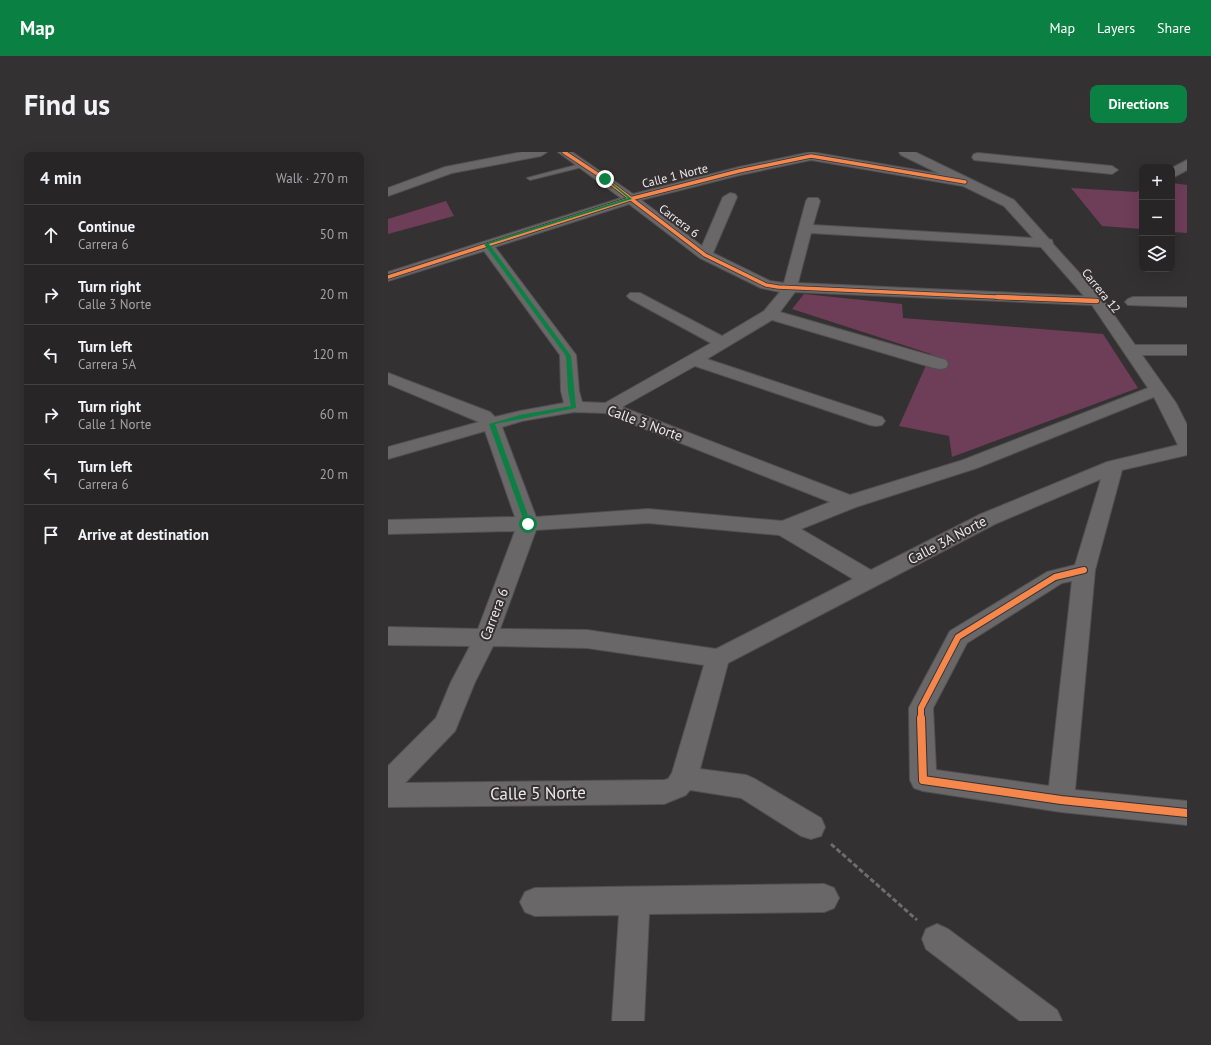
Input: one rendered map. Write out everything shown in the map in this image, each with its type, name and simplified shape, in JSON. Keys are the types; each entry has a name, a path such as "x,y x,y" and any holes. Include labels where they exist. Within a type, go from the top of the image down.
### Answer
{"street":[{"path":"388,192 449,170 541,152"},
{"name":"Carrera 6","path":"564,152 630,198 705,255 766,285 1097,301"},
{"name":"Carrera 12","path":"905,152 1009,203 1047,243 1097,301 1132,350 1162,396 1187,444"},
{"path":"813,154 965,182 979,154 1112,170"},
{"name":"Calle 1 Norte","path":"388,277 486,244 740,164 813,154"},
{"path":"1175,172 1187,164"},
{"path":"705,255 730,197"},
{"path":"608,408 694,360 770,314 786,296 790,287 812,201"},
{"path":"806,229 1047,243"},
{"path":"486,244 568,356 570,391 574,407"},
{"path":"635,296 723,343"},
{"path":"1133,302 1187,302"},
{"path":"770,314 940,364"},
{"path":"1132,350 1187,350"},
{"path":"694,360 876,421"},
{"path":"388,378 475,411 484,416 492,424 528,524"},
{"path":"784,528 849,502 970,464 1162,396 1187,403"},
{"name":"Calle 3 Norte","path":"388,453 520,416 574,407 608,408 849,502"},
{"name":"Calle 3A Norte","path":"718,658 988,519 1114,466 1187,449"},
{"path":"1060,800 1084,570 1114,466"},
{"path":"388,527 528,524 648,516 784,528 871,580"},
{"name":"Carrera 6","path":"388,783 446,724 486,637 528,524"},
{"path":"1084,570 1055,577 958,637 921,708 923,780 1060,800 1187,813"},
{"path":"388,636 587,639 718,658 684,778 746,787 811,827"},
{"name":"Calle 5 Norte","path":"388,795 664,792 677,787 684,778"},
{"path":"535,902 824,898"},
{"path":"628,1021 634,901"},
{"path":"938,939 1046,1021"}],"lane":[{"path":"530,178 584,165"}],"path":[{"path":"811,827 938,939"}],"shaded area":[{"path":"1175,183 1187,185 1187,233 1175,232"},
{"path":"1071,188 1137,192 1139,190 1139,229 1102,226"},
{"path":"446,201 454,216 388,234 388,219"},
{"path":"804,294 902,304 903,318 1103,334 1138,388 952,457 949,436 899,426 931,354 792,309"}],"cycle path":[{"path":"564,152 605,179 705,255 766,285 778,287 1097,301"},
{"path":"388,277 630,199 739,171 811,156 965,182"},
{"path":"1084,570 1055,577 958,637 921,708 923,780 1061,800 1187,813"}],"route":[{"path":"528,524 492,424 520,416 574,407 570,391 568,356 486,244 630,198 605,179"}]}
